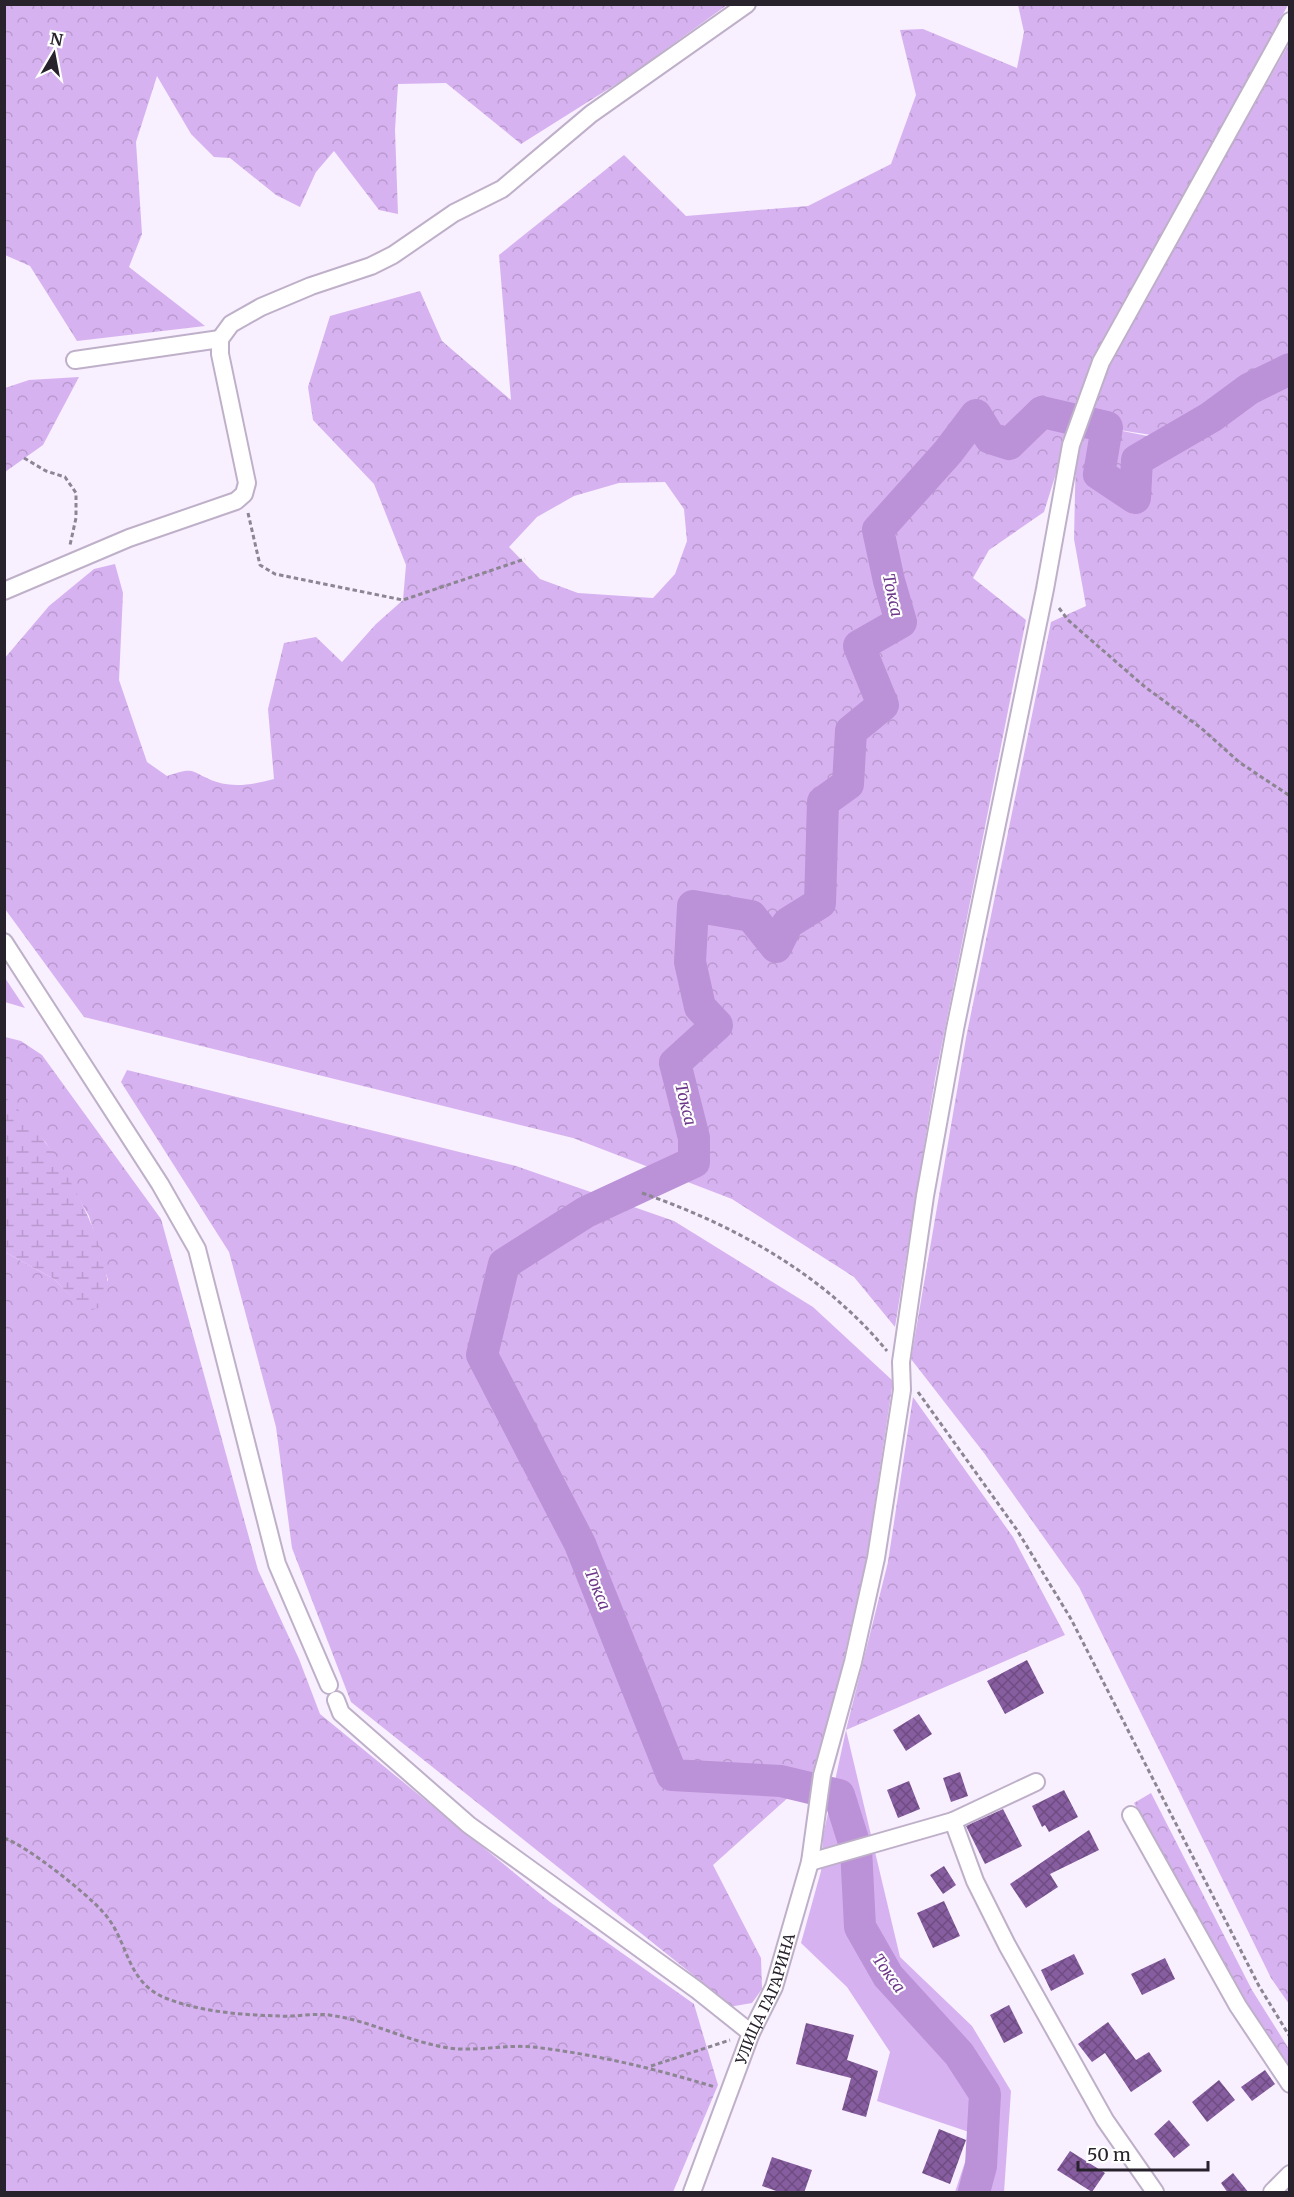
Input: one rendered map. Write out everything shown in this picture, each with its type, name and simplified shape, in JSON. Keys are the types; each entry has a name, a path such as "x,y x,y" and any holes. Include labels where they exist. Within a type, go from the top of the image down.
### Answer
{"street":[{"path":"4,591 65,564 173,522 236,501 244,494 248,483 223,373 220,339 231,324 261,307 311,286 371,266 393,255 454,213 502,189 591,114 747,4"},
{"name":"УЛИЦА ГАГАРИНА","path":"692,2193 751,2033 774,1987 810,1862 822,1775 853,1662 876,1558 925,1196 955,1029 1045,589 1071,445 1101,362 1290,21"},
{"path":"75,360 220,339"},
{"path":"4,942 160,1184 197,1249 277,1564 329,1685"},
{"path":"336,1700 342,1713 469,1825 697,1990 751,2033"},
{"path":"810,1862 953,1821 1036,1782"},
{"path":"1131,1815 1238,2006 1290,2084"},
{"path":"953,1821 975,1881 1007,1945 1105,2120 1155,2193"},
{"path":"1272,2193 1290,2174"}],"path":[{"path":"24,458 46,471 65,477 76,493 76,518 65,564"},
{"path":"244,494 260,565 275,574 403,600 525,559"},
{"path":"1045,589 1068,620 1137,681 1201,728 1239,762 1290,796"},
{"path":"642,1193 695,1212 764,1248 832,1294 871,1332 903,1371 1017,1530 1071,1619 1254,1976 1290,2037"},
{"path":"4,1838 42,1863 103,1912 122,1943 129,1966 143,1983 166,1999 210,2010 280,2016 328,2015 363,2022 443,2047 534,2048 649,2067 731,2092"},
{"path":"649,2067 751,2033"}],"green space":[{"path":"5,4 727,5 629,76 521,144 446,83 398,84 395,130 398,214 379,210 334,151 316,172 300,207 276,195 230,158 214,157 191,134 157,76 136,142 142,234 129,267 205,326 77,341 30,266 5,255"},
{"path":"1018,5 1288,5 1091,361 1044,512 989,550 973,578 1026,620 935,1079 895,1327 854,1277 732,1199 573,1138 84,1017 5,909 4,659 49,606 94,569 115,564 123,593 119,680 147,762 167,776 189,771 231,785 253,784 274,779 268,709 284,643 316,637 342,662 376,624 403,600 406,565 374,484 313,420 308,387 330,316 420,291 442,341 511,400 499,255 624,155 686,216 808,206 891,164 916,95 900,30 923,29 1017,68 1024,32","holes":["665,482 684,509 687,541 675,574 653,598 578,593 540,579 509,547 537,517 574,496 619,483"]},
{"path":"1289,44 1289,366 1248,387 1170,438 1107,428 1173,441 1251,391 1289,373 1289,2004 1271,1978 1079,1587 984,1453 911,1359 966,1038 1051,622 1086,606 1074,539 1076,449 1105,365"},
{"path":"79,377 43,445 5,472 5,388 29,380"},
{"path":"5,978 25,1008 5,1002"},
{"path":"5,1037 21,1041 42,1055 161,1219 258,1570 299,1659 320,1714 550,1902 694,2004 718,2085 673,2192 5,2192 5,1252 54,1279 86,1311 108,1280 89,1216 46,1143 5,1097"},
{"path":"127,1070 516,1166 674,1221 813,1307 893,1381 867,1555 819,1770 713,1865 761,1958 762,1989 752,2003 729,2007 707,1992 692,1974 351,1702 292,1548 276,1427 229,1252 121,1082"},
{"path":"5,1097 39,1133 55,1156 83,1206 102,1256 107,1282 104,1306 86,1312 54,1279 5,1252"},
{"path":"913,1397 1013,1537 1065,1635 846,1730 888,1562"},
{"path":"846,1730 900,1957 972,2026 1011,2091 1004,2192 955,2192 972,2141 969,2132 877,2101 890,2052 847,1987 801,1943 821,1871 823,1836"},
{"path":"1151,1793 1252,1990 1289,2049 1289,2074 1252,2017 1134,1803"}],"building":[{"path":"1027,1660 1044,1693 1005,1714 987,1681"},
{"path":"919,1714 932,1734 906,1751 893,1730"},
{"path":"960,1772 968,1796 951,1802 943,1778"},
{"path":"909,1781 920,1809 898,1818 887,1790"},
{"path":"1064,1790 1078,1817 1049,1832 1045,1825 1042,1827 1032,1806"},
{"path":"1003,1809 1022,1846 985,1864 966,1826"},
{"path":"1089,1830 1099,1850 1050,1874 1058,1887 1026,1908 1010,1884"},
{"path":"944,1866 956,1885 943,1894 930,1875"},
{"path":"944,1901 960,1936 933,1948 917,1913"},
{"path":"1074,1954 1084,1974 1051,1991 1041,1970"},
{"path":"1165,1958 1175,1979 1142,1995 1131,1974"},
{"path":"1009,2005 1023,2033 1004,2043 990,2015"},
{"path":"1108,2022 1136,2060 1149,2052 1162,2071 1131,2092 1105,2053 1092,2062 1078,2044"},
{"path":"806,2023 854,2035 847,2060 878,2071 866,2117 842,2110 851,2078 796,2064"},
{"path":"1265,2070 1275,2084 1252,2101 1241,2087"},
{"path":"1219,2080 1235,2100 1207,2122 1192,2102"},
{"path":"1169,2120 1190,2145 1174,2158 1154,2134"},
{"path":"939,2129 966,2140 950,2184 922,2173"},
{"path":"1070,2151 1105,2173 1092,2192 1057,2170"},
{"path":"772,2157 812,2170 804,2193 782,2193 762,2186"},
{"path":"1233,2173 1249,2193 1228,2193 1221,2183"}],"waterway":[{"name":"Токса","path":"974,2192 981,2166 985,2094 959,2054 888,1976 860,1927 856,1849 839,1795 781,1781 672,1775 580,1544 482,1355 504,1264 586,1212 694,1162 694,1138 675,1063 717,1025 700,1007 690,962 693,906 751,916 776,947 788,923 820,903 823,802 848,784 851,731 883,705 859,646 901,622 878,530 948,452 976,415 990,438 1009,444 1042,412 1107,427 1099,474 1135,498 1137,460 1211,417 1249,389 1290,369"}]}
